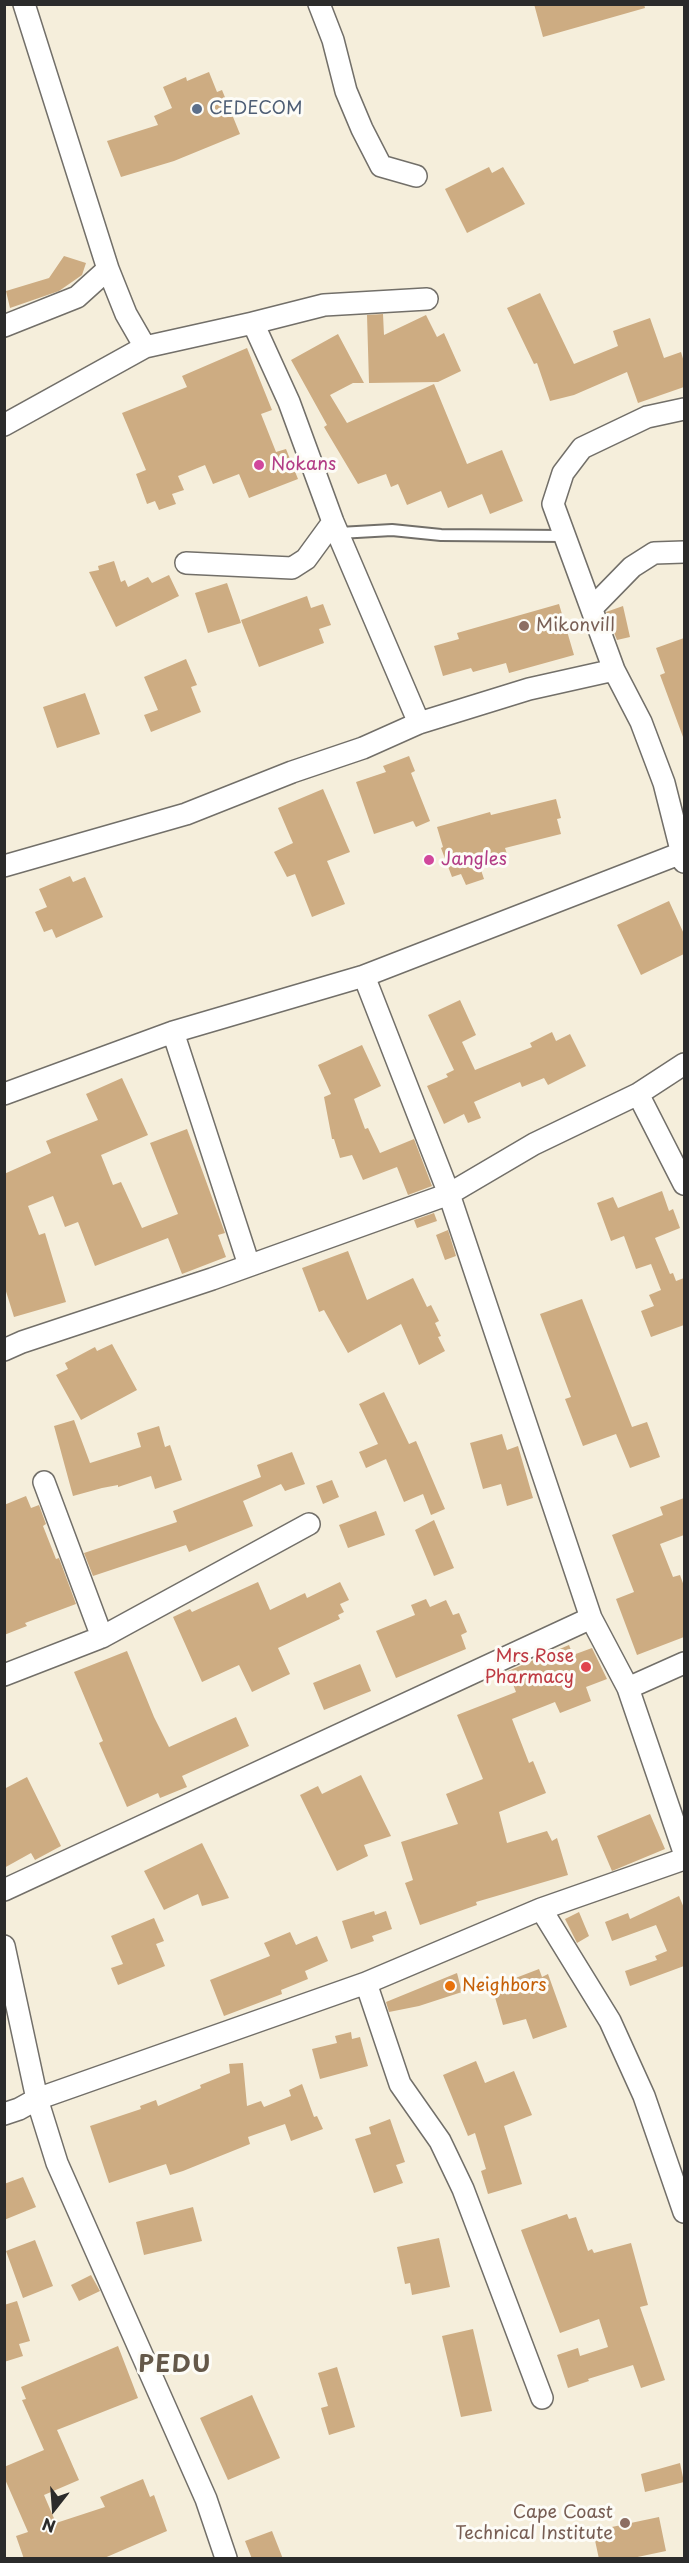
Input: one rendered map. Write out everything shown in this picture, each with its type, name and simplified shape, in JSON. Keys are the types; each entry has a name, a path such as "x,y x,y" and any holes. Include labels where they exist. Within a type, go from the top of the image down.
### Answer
{"street":[{"path":"24,4 108,269 126,314 145,347"},
{"path":"319,4 333,40 346,91 381,166 416,176"},
{"path":"4,326 77,297 108,269"},
{"path":"4,425 145,347 324,305 427,299"},
{"path":"254,323 289,402 336,527 419,723"},
{"path":"5,1093 173,1032 364,976 684,856 664,783 641,722 614,670 553,504 563,473 582,448 647,417 684,409"},
{"path":"186,563 291,568 306,559 336,527"},
{"path":"592,608 632,567 654,553 684,552"},
{"path":"4,866 186,814 292,772 363,748 419,723 529,689 614,670"},
{"path":"364,976 449,1194 591,1618 628,1688 684,1852"},
{"path":"173,1032 249,1265"},
{"path":"4,1350 449,1194 534,1144 638,1094 684,1064"},
{"path":"638,1094 684,1184"},
{"path":"44,1482 102,1637"},
{"path":"4,1675 102,1637 309,1524"},
{"path":"4,1890 591,1618"},
{"path":"628,1688 684,1663"},
{"path":"4,2114 37,2099 366,1983 541,1909 684,1858"},
{"path":"541,1909 610,2021 644,2096 684,2212"},
{"path":"4,1946 37,2099 57,2163 206,2499 226,2559"},
{"path":"366,1983 400,2084 440,2141 463,2189 542,2398"}],"lane":[{"path":"336,527 441,535 564,536"}],"building":[{"path":"534,4 644,4 645,8 543,37"},
{"path":"209,72 217,92 222,90 240,134 174,161 121,177 107,141 158,125 154,116 172,108 163,87 186,77 187,81"},
{"path":"489,167 492,173 503,167 525,204 467,233 445,189"},
{"path":"64,256 86,263 82,275 59,291 10,308 6,291 49,278"},
{"path":"540,293 574,364 618,346 613,331 650,318 664,358 681,352 684,362 684,387 638,403 627,372 574,395 550,401 537,363 534,364 507,308"},
{"path":"383,314 384,335 426,315 437,337 444,333 461,371 438,382 369,383 367,315"},
{"path":"338,334 364,383 353,383 330,395 347,423 434,384 467,464 502,450 523,501 490,514 482,494 448,508 441,491 407,505 398,484 391,487 386,474 358,484 324,427 327,425 291,360"},
{"path":"247,348 272,410 261,414 276,452 286,449 298,479 249,498 239,474 213,484 205,465 178,476 184,490 172,494 176,504 159,510 155,501 147,504 136,474 146,470 122,413 187,387 182,376"},
{"path":"114,561 121,582 125,580 128,587 148,577 152,583 169,575 179,596 116,627 89,572 99,570 98,566"},
{"path":"227,583 241,623 208,633 195,593"},
{"path":"307,596 311,608 323,604 331,625 319,629 324,643 259,667 241,620"},
{"path":"559,604 574,655 509,673 506,663 473,672 471,668 443,676 434,646 459,639 457,633"},
{"path":"623,606 630,637 617,640 606,612"},
{"path":"684,638 683,737 660,675 665,673 656,648"},
{"path":"186,659 197,685 191,687 201,712 151,732 144,715 158,710 144,677"},
{"path":"85,693 100,734 57,748 43,707"},
{"path":"409,756 415,771 411,773 430,821 416,827 413,821 374,834 356,782 386,772 383,766"},
{"path":"323,789 350,852 327,861 345,904 312,917 295,874 287,877 274,852 293,843 278,808"},
{"path":"556,799 561,818 557,819 561,834 505,848 508,857 480,867 484,879 466,885 461,874 452,877 441,848 443,847 437,827 490,812 491,815"},
{"path":"70,876 73,882 85,877 103,917 56,938 52,929 44,932 35,912 47,907 39,889"},
{"path":"669,901 684,934 684,954 641,975 617,925"},
{"path":"460,1000 476,1035 462,1042 475,1070 532,1047 530,1043 552,1032 556,1041 570,1034 586,1066 548,1085 544,1078 522,1087 520,1082 474,1102 481,1118 468,1123 464,1114 444,1124 427,1086 448,1077 446,1074 454,1070 428,1015"},
{"path":"362,1045 381,1086 354,1099 365,1129 368,1128 380,1153 414,1139 432,1186 408,1195 397,1167 363,1180 352,1155 340,1158 334,1139 332,1139 324,1097 331,1094 318,1065"},
{"path":"122,1078 148,1135 101,1155 113,1185 121,1182 142,1228 178,1214 150,1143 187,1129 225,1233 218,1235 226,1257 182,1274 168,1238 95,1266 78,1222 65,1227 53,1196 28,1206 39,1235 45,1233 66,1302 14,1317 4,1285 4,1174 51,1153 46,1141 98,1120 86,1094"},
{"path":"662,1191 669,1211 673,1209 680,1228 655,1238 670,1274 673,1273 676,1281 684,1278 684,1325 651,1337 641,1311 654,1306 649,1295 661,1290 651,1264 636,1269 624,1236 611,1241 597,1203 613,1197 618,1208"},
{"path":"434,1213 437,1221 417,1228 414,1220"},
{"path":"448,1230 456,1256 445,1260 436,1235"},
{"path":"348,1251 367,1300 413,1278 427,1307 431,1305 439,1321 435,1323 441,1336 438,1337 445,1351 419,1365 401,1324 348,1353 324,1310 319,1312 302,1268"},
{"path":"582,1299 632,1427 647,1422 660,1457 630,1468 616,1434 583,1446 565,1399 571,1397 540,1314"},
{"path":"112,1344 137,1390 81,1420 56,1375 68,1369 65,1363 95,1347 97,1351"},
{"path":"384,1392 409,1444 416,1441 445,1509 431,1515 423,1494 404,1502 386,1459 366,1468 359,1452 378,1444 359,1404"},
{"path":"74,1420 90,1463 141,1447 137,1433 159,1426 165,1447 170,1445 182,1480 155,1489 151,1476 118,1487 118,1485 102,1488 73,1496 54,1426"},
{"path":"502,1434 507,1450 518,1446 533,1498 507,1506 501,1484 483,1489 470,1443"},
{"path":"292,1452 305,1484 285,1491 281,1484 243,1501 253,1526 189,1552 186,1545 93,1576 84,1553 177,1522 173,1511 261,1477 257,1465"},
{"path":"332,1480 339,1497 323,1504 316,1486"},
{"path":"26,1496 31,1508 39,1505 46,1524 43,1526 56,1559 59,1558 76,1604 25,1623 27,1626 4,1635 4,1505"},
{"path":"684,1498 684,1535 660,1544 673,1577 680,1575 684,1586 684,1637 637,1655 616,1599 634,1592 612,1535 663,1515 660,1507"},
{"path":"376,1511 385,1535 348,1548 339,1525"},
{"path":"434,1520 454,1568 434,1576 415,1530"},
{"path":"258,1582 270,1610 305,1593 307,1598 340,1582 349,1600 340,1604 344,1612 338,1615 340,1619 278,1648 290,1674 252,1692 239,1665 202,1682 173,1617 190,1609 192,1612"},
{"path":"426,1599 430,1607 446,1600 453,1615 459,1613 467,1632 461,1635 466,1649 396,1678 376,1631 415,1615 411,1605"},
{"path":"569,1645 573,1655 592,1648 607,1679 586,1687 591,1701 560,1713 555,1702 512,1719 529,1763 533,1761 546,1793 499,1812 507,1843 547,1831 552,1841 557,1838 568,1875 476,1902 477,1905 420,1925 405,1883 413,1880 401,1842 458,1824 446,1794 483,1779 457,1715 516,1692 508,1671"},
{"path":"127,1651 169,1747 236,1717 249,1746 182,1776 187,1787 160,1798 158,1793 127,1807 99,1743 103,1741 74,1672"},
{"path":"360,1664 371,1691 324,1710 313,1683"},
{"path":"361,1775 391,1836 364,1845 368,1856 337,1871 300,1795 318,1786 322,1794"},
{"path":"27,1777 61,1846 35,1860 31,1853 4,1868 4,1789"},
{"path":"650,1814 665,1849 612,1871 597,1836"},
{"path":"202,1843 229,1898 202,1906 198,1894 164,1910 144,1871"},
{"path":"679,1896 684,1908 684,1966 630,1986 625,1971 657,1960 655,1956 667,1951 656,1925 612,1941 605,1922 628,1913 630,1919"},
{"path":"374,1911 375,1915 386,1911 392,1929 372,1936 374,1941 351,1949 342,1921"},
{"path":"579,1912 589,1936 577,1943 565,1919"},
{"path":"154,1918 164,1941 156,1944 165,1966 118,1985 111,1968 123,1964 111,1936"},
{"path":"290,1932 296,1945 317,1936 328,1961 305,1971 308,1979 281,1990 282,1994 224,2016 210,1980 270,1956 264,1943"},
{"path":"539,1969 542,1977 548,1974 567,2027 533,2039 526,2019 503,2025 492,1987"},
{"path":"457,1973 462,1992 419,2006 389,2012 386,2002"},
{"path":"351,2032 352,2039 360,2037 368,2066 320,2079 312,2049 337,2043 335,2036"},
{"path":"476,2061 485,2083 514,2071 532,2115 504,2126 522,2184 488,2194 481,2171 486,2169 475,2133 468,2136 443,2075"},
{"path":"243,2063 247,2106 261,2101 264,2107 291,2096 289,2090 302,2084 314,2117 317,2116 323,2129 291,2141 285,2124 248,2137 250,2144 183,2171 170,2175 166,2164 109,2183 90,2126 141,2109 140,2106 156,2100 158,2106 230,2073 229,2064"},
{"path":"390,2119 405,2162 396,2165 403,2183 374,2193 355,2139 371,2134 369,2127"},
{"path":"23,2177 36,2207 4,2220 4,2184"},
{"path":"193,2207 202,2241 144,2255 136,2222"},
{"path":"567,2214 569,2219 576,2217 588,2251 592,2249 594,2253 631,2243 648,2305 640,2307 665,2380 641,2388 633,2365 588,2379 589,2381 568,2388 557,2355 578,2348 580,2356 608,2347 599,2319 560,2333 521,2230"},
{"path":"439,2238 450,2287 412,2295 410,2283 405,2284 397,2247"},
{"path":"35,2240 53,2286 23,2298 6,2251"},
{"path":"91,2275 100,2291 79,2301 71,2285"},
{"path":"17,2301 30,2341 19,2344 23,2356 4,2362 4,2305"},
{"path":"473,2329 492,2411 461,2417 442,2336"},
{"path":"118,2346 138,2398 57,2430 79,2480 44,2495 56,2523 105,2507 100,2497 143,2479 150,2497 154,2495 167,2531 102,2559 24,2559 16,2536 28,2532 4,2477 4,2467 44,2450 22,2400 26,2399 21,2387"},
{"path":"337,2367 355,2427 329,2435 321,2408 328,2406 318,2373"},
{"path":"252,2395 280,2458 228,2480 200,2418"},
{"path":"680,2463 684,2482 645,2492 641,2474"},
{"path":"659,2517 666,2551 628,2559 599,2559 593,2531"},
{"path":"272,2531 283,2559 252,2559 245,2541"}],"place":[{"name":"CEDECOM","path":"197,109"},
{"name":"Nokans","path":"259,465"},
{"name":"Mikonvill","path":"524,626"},
{"name":"Jangles","path":"429,860"},
{"name":"Mrs Rose Pharmacy","path":"586,1667"},
{"name":"Neighbors","path":"450,1986"},
{"name":"Cape Coast Technical Institute","path":"625,2523"}],"district":[{"name":"PEDU","path":"175,2365"}]}
